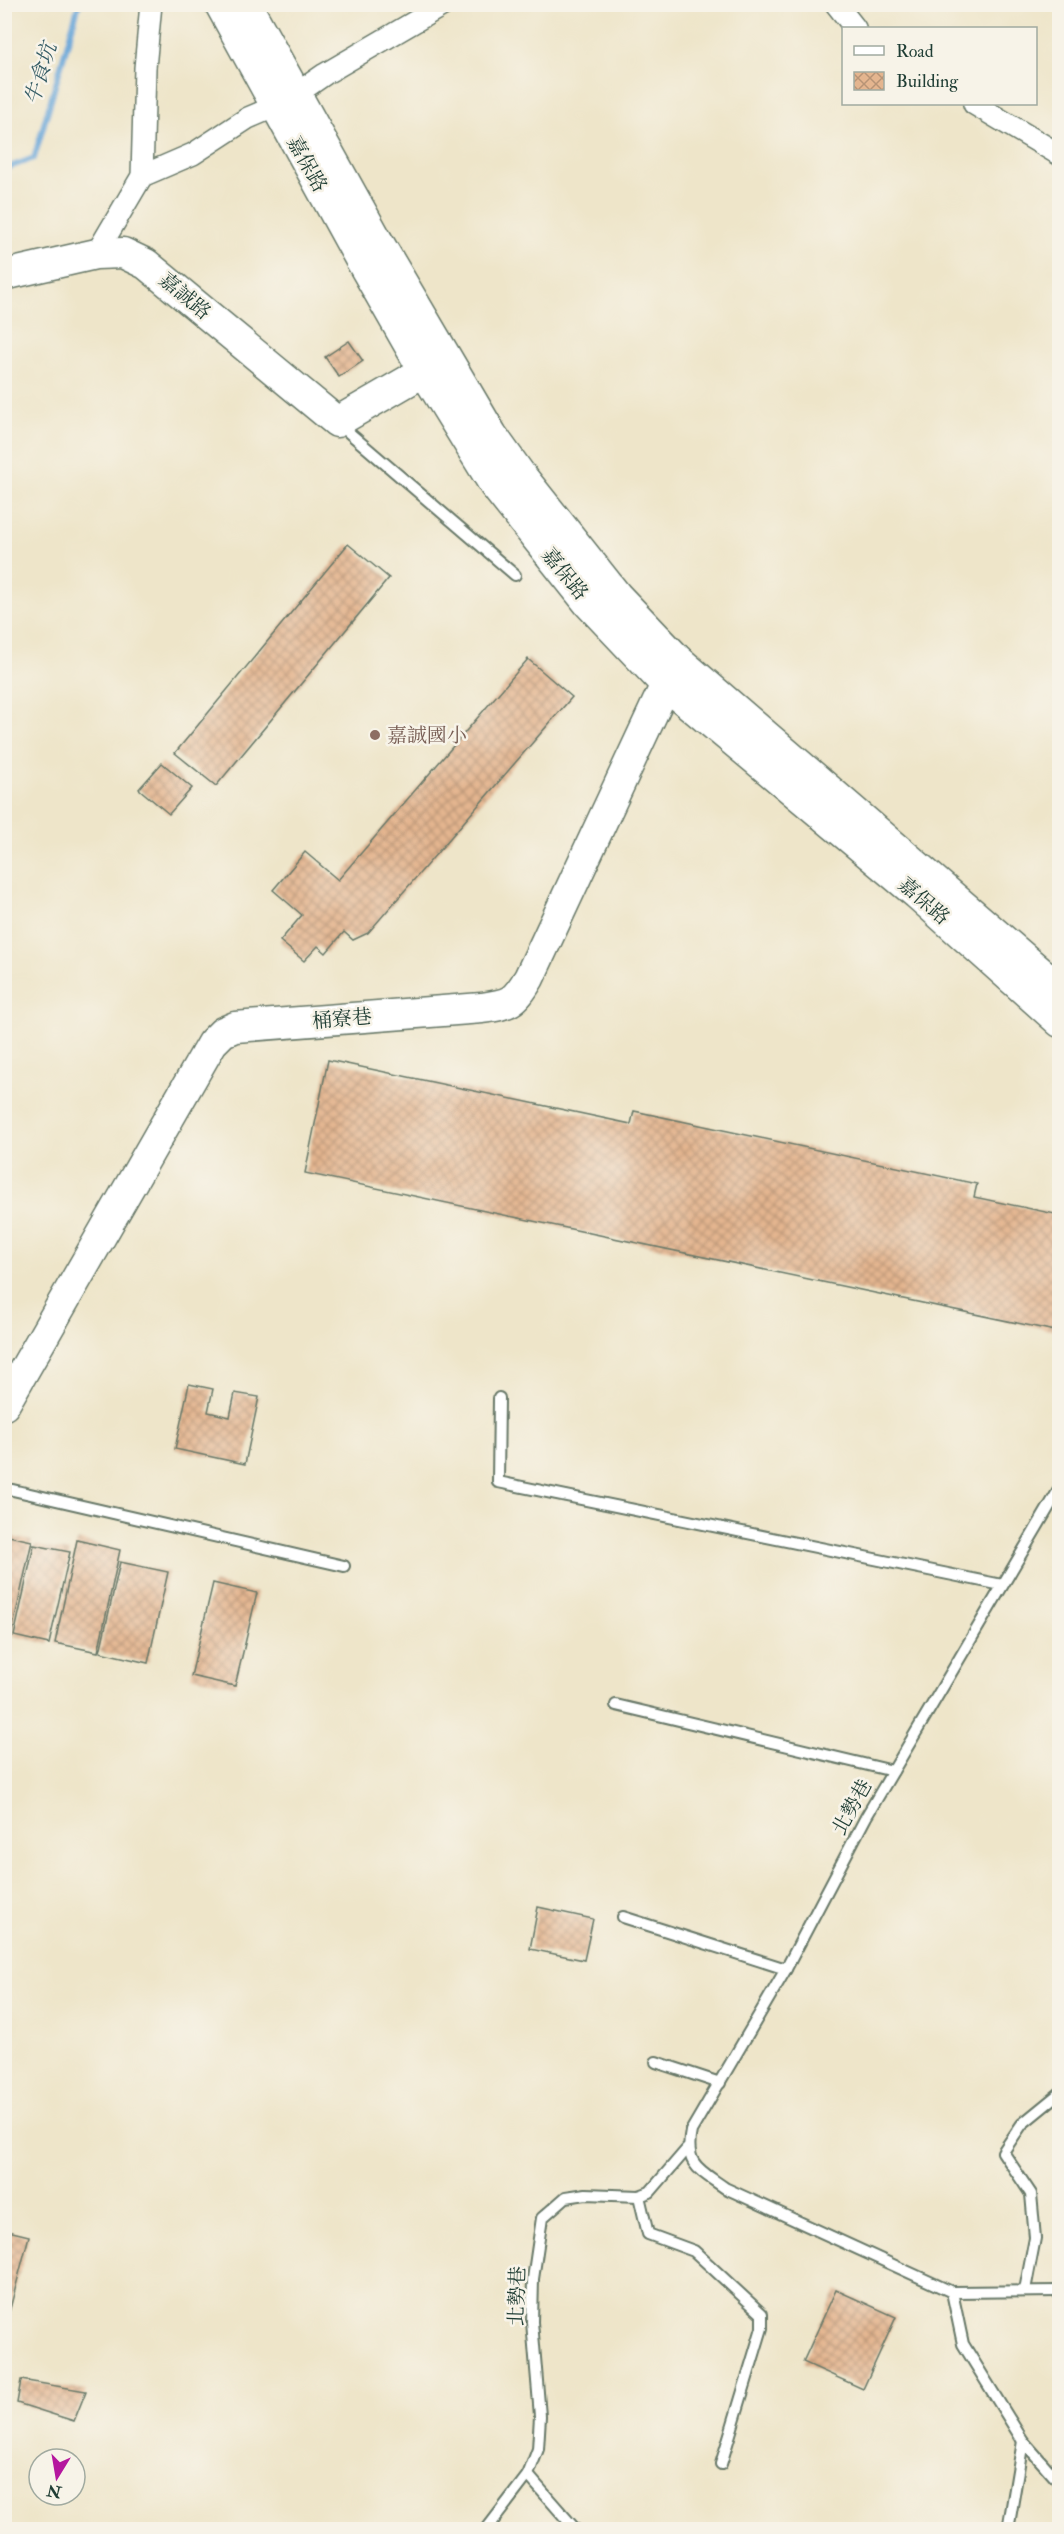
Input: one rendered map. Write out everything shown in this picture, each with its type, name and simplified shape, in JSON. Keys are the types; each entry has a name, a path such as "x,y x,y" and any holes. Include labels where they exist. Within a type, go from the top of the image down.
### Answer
{"street":[{"path":"96,254 142,176 145,68 151,4"},
{"name":"嘉保路","path":"220,4 286,100 435,365 617,596 671,672 1057,1006"},
{"name":"嘉保路","path":"246,4 286,100"},
{"path":"142,176 193,154 248,118 286,100 325,74 445,4"},
{"path":"836,4 854,27"},
{"path":"976,105 1059,155"},
{"name":"嘉誠路","path":"4,275 96,254 123,253 146,264 337,422"},
{"path":"337,422 435,365"},
{"name":"桶寮巷","path":"4,1405 212,1043 223,1032 236,1028 482,1008 500,1005 516,998 534,968 671,672"}],"lane":[{"name":"嘉誠路","path":"337,422 515,575"},
{"path":"499,1398 498,1482 1002,1585"},
{"path":"4,1488 344,1566"},
{"name":"北勢巷","path":"486,2529 528,2475 538,2449 540,2416 532,2322 533,2279 542,2218 566,2197 586,2194 639,2196 651,2192 687,2149 691,2131 786,1969 866,1817 1059,1488"},
{"path":"616,1705 893,1771"},
{"path":"622,1917 786,1969"},
{"path":"656,2062 720,2083"},
{"path":"1025,2290 1035,2238 1031,2194 1003,2152 1022,2124 1059,2093"},
{"path":"687,2149 696,2168 725,2188 952,2292 1059,2291"},
{"path":"639,2196 648,2234 694,2251 762,2314 762,2328 721,2463"},
{"path":"952,2292 963,2344 1023,2441 1059,2482"},
{"path":"1008,2529 1023,2441"},
{"path":"528,2475 576,2529"}],"building":[{"path":"349,341 363,361 339,377 325,357"},
{"path":"348,544 389,578 216,786 175,753"},
{"path":"528,659 572,697 368,933 353,940 344,932 326,953 318,946 304,961 280,941 302,915 273,890 305,852 338,880"},
{"path":"162,763 192,788 169,814 139,789"},
{"path":"328,1060 631,1124 634,1111 977,1184 974,1197 1060,1215 1060,1332 305,1173"},
{"path":"189,1384 213,1389 208,1412 230,1417 235,1393 259,1397 245,1464 175,1449"},
{"path":"4,1535 32,1541 11,1636 4,1635"},
{"path":"77,1540 120,1550 98,1652 55,1643"},
{"path":"34,1545 70,1552 49,1644 14,1636"},
{"path":"120,1562 168,1572 148,1663 100,1652"},
{"path":"213,1583 257,1593 235,1686 191,1676"},
{"path":"538,1907 593,1919 584,1960 530,1949"},
{"path":"4,2230 29,2236 5,2328 4,2328"},
{"path":"836,2290 896,2317 863,2389 803,2362"},
{"path":"21,2380 86,2391 74,2421 17,2403"}],"waterway":[{"name":"牛食坑","path":"4,169 34,158 79,4"}],"place":[{"name":"嘉誠國小","path":"375,735"}]}
